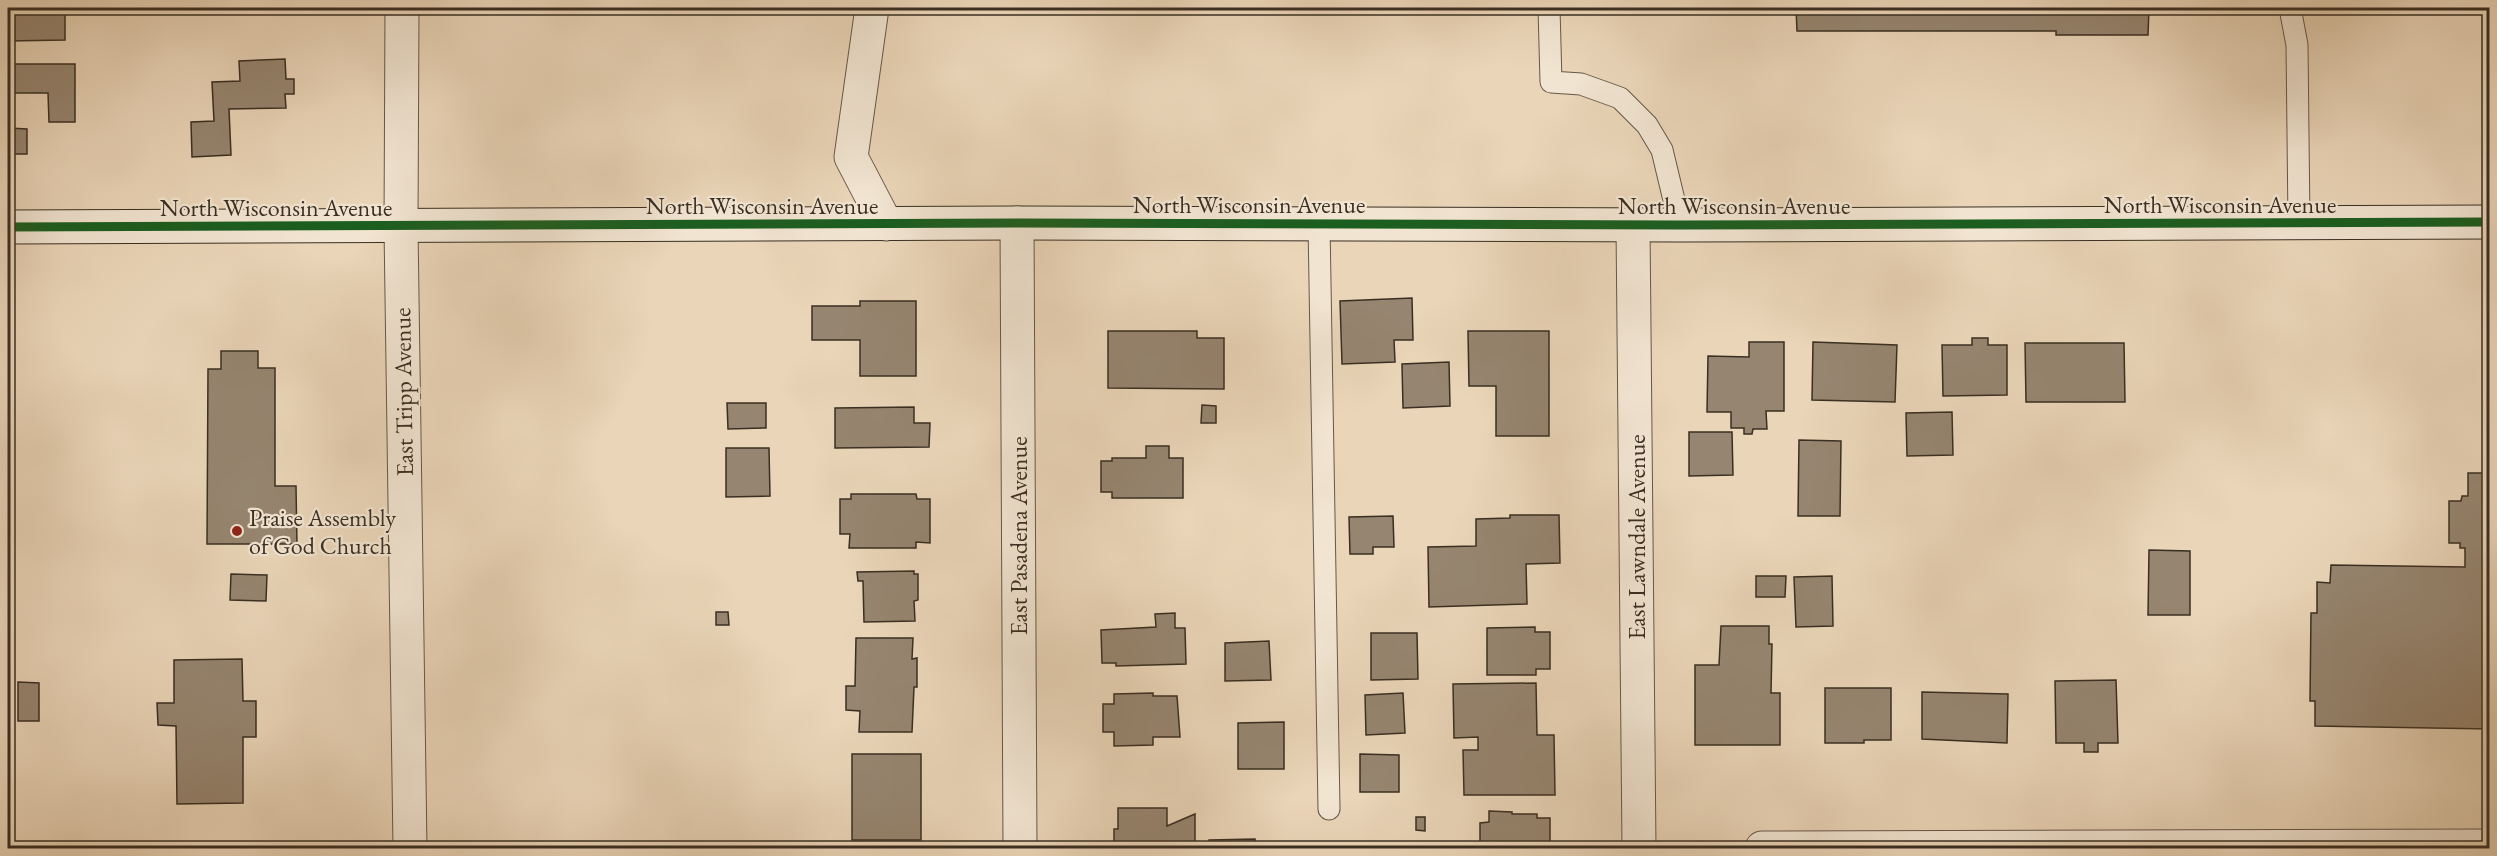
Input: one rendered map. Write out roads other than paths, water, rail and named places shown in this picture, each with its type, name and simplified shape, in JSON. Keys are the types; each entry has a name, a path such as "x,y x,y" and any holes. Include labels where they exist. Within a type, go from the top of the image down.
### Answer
{"street":[{"name":"East Tripp Avenue","path":"402,8 401,227 410,849"},
{"path":"872,8 851,157 886,224"},
{"name":"North Wisconsin Avenue","path":"8,227 1017,223 1680,225 2490,222"},
{"name":"East Pasadena Avenue","path":"1017,223 1020,849"},
{"name":"East Lawndale Avenue","path":"1633,225 1639,849"},
{"path":"1762,849 2490,846"}],"lane":[{"path":"1549,8 1551,82 1581,84 1620,98 1647,125 1662,150 1680,225"},
{"path":"2290,8 2297,45 2299,223"},
{"path":"1319,224 1329,809"}],"place":[{"name":"Praise Assembly of God Church","path":"237,531"}]}
